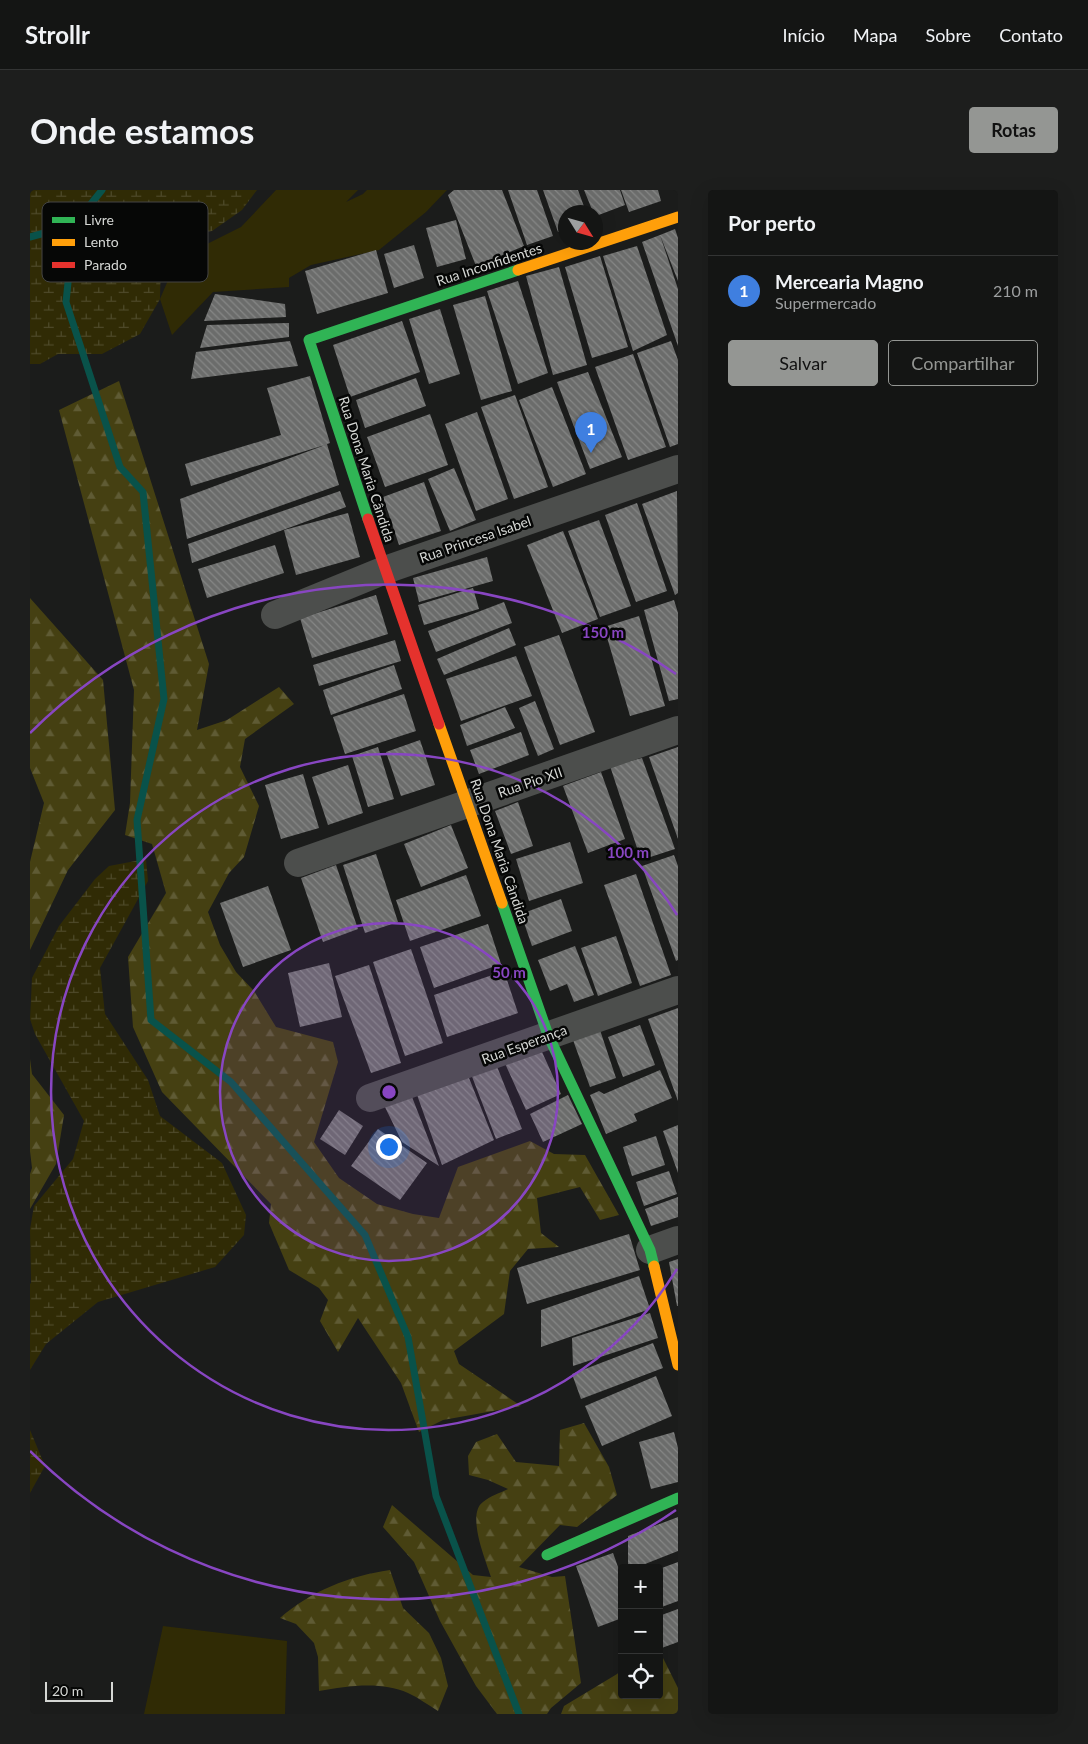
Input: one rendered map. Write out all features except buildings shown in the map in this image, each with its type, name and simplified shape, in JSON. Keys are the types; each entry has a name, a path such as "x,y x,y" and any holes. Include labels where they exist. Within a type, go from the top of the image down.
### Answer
{"street":[{"name":"Rua Inconfidentes","path":"309,340 678,216"},
{"name":"Rua Dona Maria Cândida","path":"309,340 385,570 548,1035 650,1250 678,1365"},
{"name":"Rua Princesa Isabel","path":"275,614 385,570 678,469"},
{"name":"Rua Pio XII","path":"298,863 678,730"},
{"name":"Rua Esperança","path":"370,1098 678,990"},
{"path":"650,1250 678,1240"},
{"path":"547,1555 678,1498"}],"green space":[{"path":"30,190 257,190 242,210 212,231 208,232 208,202 42,202 42,282 160,282 160,299 140,334 102,354 58,354 40,364 30,364"},
{"path":"276,190 358,190 346,202 367,190 447,190 426,212 379,250 311,265 289,278 289,287 213,292 172,335 160,299 167,282 208,282 208,244 241,227"},
{"path":"119,381 209,664 197,730 227,720 279,687 294,704 245,739 240,767 259,806 244,857 229,873 208,912 220,945 236,972 254,991 276,1027 333,1042 338,1062 314,1142 339,1178 377,1204 413,1214 439,1218 458,1167 530,1141 554,1154 585,1155 619,1215 600,1220 580,1187 537,1198 541,1233 559,1247 528,1249 510,1271 504,1314 454,1351 459,1364 521,1406 443,1420 419,1432 401,1383 358,1318 338,1352 320,1321 328,1300 319,1288 289,1270 269,1223 271,1204 162,1092 133,1027 128,957 166,893 152,844 125,835 130,803 134,690 59,410"},
{"path":"30,598 103,680 115,810 68,870 30,950 30,862 44,803 30,768"},
{"path":"146,859 148,881 100,968 105,1014 148,1080 160,1116 222,1163 246,1215 244,1235 215,1267 98,1302 46,1344 30,1370 30,1229 34,1206 73,1159 84,1121 35,1034 30,1019 32,978 59,926 95,879 109,866"},
{"path":"30,1059 32,1074 64,1115 56,1164 30,1209 30,1174 32,1168 30,1151"},
{"path":"584,1423 609,1467 617,1495 577,1527 560,1525 519,1567 552,1577 565,1576 581,1683 551,1708 547,1714 497,1714 476,1686 440,1621 414,1562 383,1527 392,1505 473,1575 491,1577 479,1538 476,1517 478,1508 483,1502 508,1489 488,1480 469,1475 468,1456 476,1442 497,1434 516,1462 559,1466 560,1430"},
{"path":"30,1430 45,1466 30,1493"},
{"path":"390,1570 403,1608 429,1633 441,1658 448,1686 438,1711 408,1693 387,1687 353,1686 319,1691 318,1657 314,1643 296,1624 280,1618 304,1600 331,1586 360,1576"},
{"path":"163,1626 287,1641 285,1714 144,1714"},
{"path":"663,1658 678,1688 678,1714 561,1714 564,1706 618,1673 618,1699 663,1699"}],"waterway":[{"path":"92,202 102,190"},
{"path":"30,237 42,234"},
{"path":"68,282 66,302 120,467 143,492 164,699 137,820 151,1020 231,1082 365,1235 408,1337 436,1496 519,1714"}],"traffic: fast":[{"path":"368,519 309,340 518,270"},
{"path":"502,903 548,1035 650,1250 654,1266"},
{"path":"547,1555 678,1498"}],"traffic: slow":[{"path":"518,270 678,217"},
{"path":"439,724 502,903"},
{"path":"654,1266 678,1365"}],"traffic: jam":[{"path":"368,519 439,724"}],"place":[{"name":"Mercearia Magno","path":"591,453"}]}
